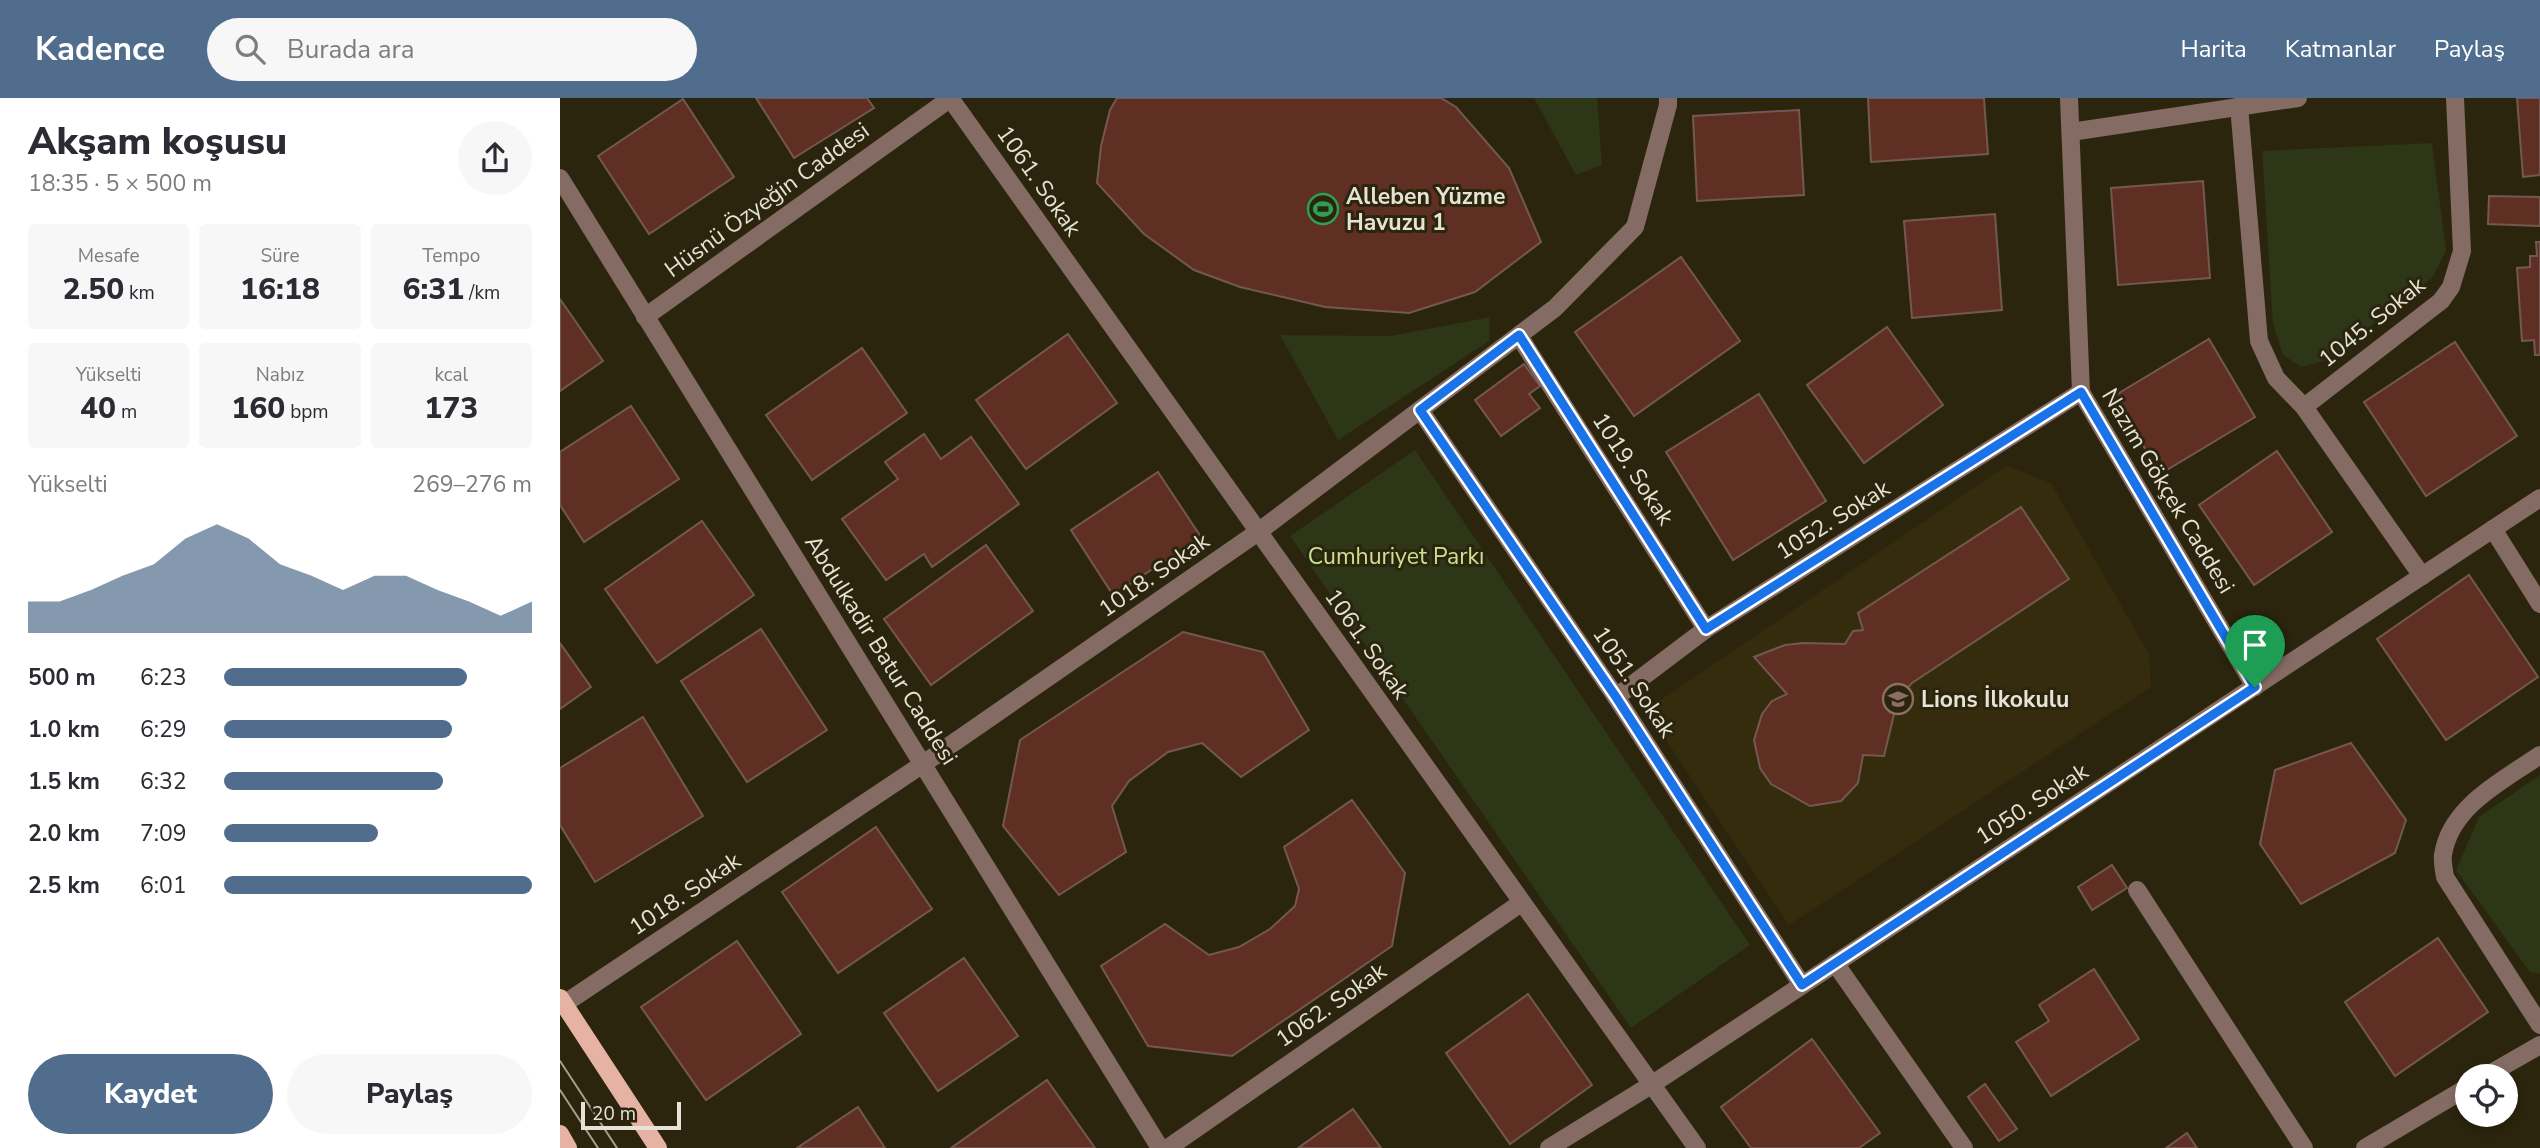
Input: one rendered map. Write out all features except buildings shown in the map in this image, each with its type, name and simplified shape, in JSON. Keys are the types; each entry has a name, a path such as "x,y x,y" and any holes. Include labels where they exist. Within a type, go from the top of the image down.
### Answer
{"main road":[{"path":"562,1001 658,1148"},
{"path":"560,1135 568,1148"}],"street":[{"name":"Hüsnü Özyeğin Caddesi","path":"645,317 950,98"},
{"name":"1061. Sokak","path":"950,98 1697,1148"},
{"name":"1018. Sokak","path":"562,1001 923,764 1258,532 1555,308 1634,227 1668,98"},
{"name":"Nazım Gökçek Caddesi","path":"2069,98 2081,392 2255,687"},
{"path":"2071,132 2298,98"},
{"name":"1045. Sokak","path":"2304,407 2441,301 2451,287 2462,251 2455,98"},
{"path":"2239,106 2259,341 2276,378 2304,407 2422,576"},
{"name":"Abdulkadir Batur Caddesi","path":"560,178 1160,1148"},
{"name":"1019. Sokak","path":"1519,335 1706,629"},
{"name":"1052. Sokak","path":"1616,697 1706,629 2081,392"},
{"name":"1051. Sokak","path":"1420,410 1616,697 1802,985"},
{"name":"1050. Sokak","path":"1549,1148 1651,1085 2540,498"},
{"path":"2493,529 2540,604"},
{"path":"2540,755 2473,802 2453,827 2442,856 2445,877 2540,1025"},
{"path":"2137,890 2304,1148"},
{"name":"1062. Sokak","path":"1168,1148 1521,903"},
{"path":"1835,963 1964,1148"},
{"path":"2507,1064 2540,1045"},
{"path":"2365,1148 2455,1095"}],"shaded area":[{"name":"Lions İlkokulu","path":"2006,466 2051,483 2149,654 2151,687 1789,925 1646,710"}],"green space":[{"path":"1534,98 1597,98 1602,165 1576,175"},
{"path":"2432,143 2446,251 2432,278 2327,360 2301,367 2283,355 2273,324 2262,151"},
{"path":"1490,317 1489,341 1338,440 1280,335 1391,336"},
{"name":"Cumhuriyet Parkı","path":"1415,450 1750,945 1631,1028 1290,536"},
{"path":"2540,775 2540,974 2530,972 2456,870 2479,817"}],"tram line":[{"path":"560,1061 617,1148"},
{"path":"560,1090 598,1148"}],"place":[{"name":"Alleben Yüzme Havuzu 1","path":"1323,209"},
{"name":"Lions İlkokulu","path":"1898,699"}],"route":[{"path":"1519,335 1706,629 2081,392 2255,687 1802,985 1616,697 1420,410 1519,335"}]}
